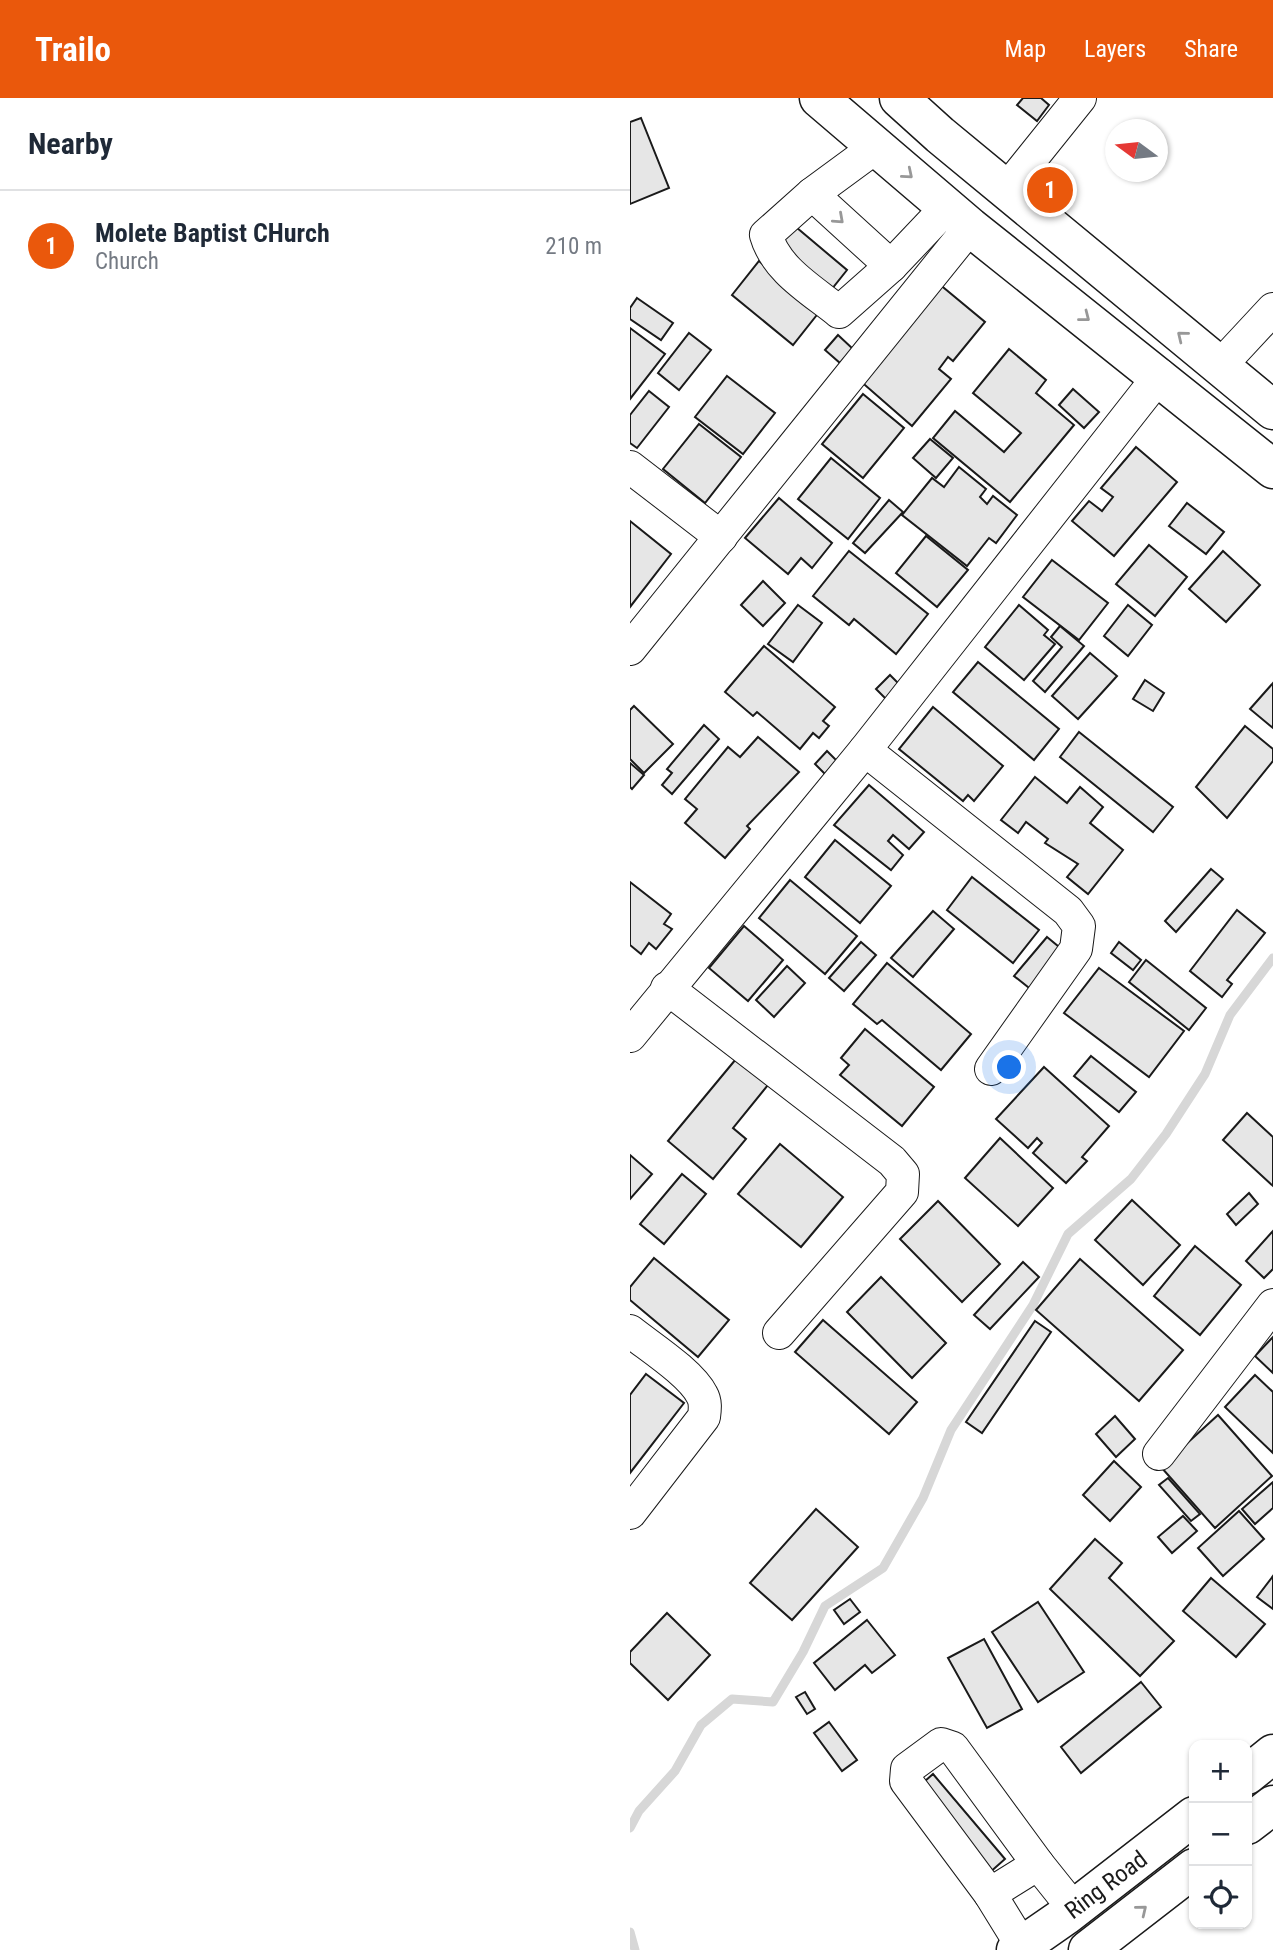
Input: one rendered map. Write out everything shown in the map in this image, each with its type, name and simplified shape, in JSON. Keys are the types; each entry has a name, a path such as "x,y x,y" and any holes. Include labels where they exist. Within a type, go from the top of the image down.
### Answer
{"main road":[{"path":"819,98 959,217 1160,375 1273,469"},
{"path":"899,98 1273,410"},
{"path":"1252,1771 1273,1754"},
{"path":"1252,1821 1273,1805"},
{"name":"Ring Road","path":"1019,1948 1189,1820"},
{"name":"Ring Road","path":"1088,1950 1189,1872"}],"street":[{"path":"1007,189 1080,98"},
{"path":"876,147 811,194 766,235 770,251 779,264 839,312 891,267 959,217"},
{"path":"811,194 891,267"},
{"path":"630,649 721,537 959,217"},
{"path":"1220,366 1273,309"},
{"path":"630,1036 865,750 1160,375"},
{"path":"630,467 721,537"},
{"path":"865,750 1068,911 1079,926 1076,949 991,1069"},
{"path":"667,988 892,1161 903,1174 902,1192 779,1333"},
{"path":"1159,1454 1273,1305"},
{"path":"630,1331 690,1381 702,1395 705,1405 704,1417 630,1513"},
{"path":"1019,1948 990,1895 906,1781 907,1769 941,1744 953,1748 1074,1909"},
{"path":"990,1895 1038,1864"}],"building":[{"path":"1023,98 1041,98 1049,105 1037,121 1017,105"},
{"path":"641,118 669,188 630,204 630,122"},
{"path":"790,222 847,270 831,290 774,240"},
{"path":"759,261 820,311 793,345 732,295"},
{"path":"938,283 985,322 953,361 948,357 939,369 951,379 912,426 858,379"},
{"path":"637,298 673,323 661,340 630,319 630,308"},
{"path":"630,328 665,354 630,399"},
{"path":"689,333 711,350 679,390 658,373"},
{"path":"838,335 853,349 840,363 825,350"},
{"path":"1009,349 1046,380 1036,393 1074,425 1010,502 933,438 955,411 1004,452 1021,433 973,393"},
{"path":"727,376 775,413 743,454 695,417"},
{"path":"1073,389 1099,412 1084,428 1059,405"},
{"path":"649,391 669,407 637,448 630,443 630,415"},
{"path":"863,394 904,428 863,478 822,444"},
{"path":"699,424 741,457 705,503 663,469"},
{"path":"930,439 953,458 936,478 913,458"},
{"path":"1136,447 1177,482 1114,556 1072,521 1089,501 1102,511 1113,497 1101,488"},
{"path":"831,458 880,498 848,539 798,499"},
{"path":"959,467 986,489 980,497 987,504 993,496 1017,515 996,543 989,538 967,566 902,515 932,478 944,487"},
{"path":"779,498 832,543 812,568 801,558 788,574 745,538"},
{"path":"889,500 903,512 865,553 853,543"},
{"path":"1187,503 1224,532 1206,554 1169,526"},
{"path":"630,521 671,554 630,607"},
{"path":"926,536 968,570 937,607 896,573"},
{"path":"1149,545 1187,577 1155,616 1116,584"},
{"path":"849,551 928,614 896,654 854,619 849,625 813,596"},
{"path":"1223,551 1260,585 1226,622 1189,589"},
{"path":"1052,560 1108,603 1079,640 1023,597"},
{"path":"763,581 785,603 763,626 741,605"},
{"path":"798,605 822,623 793,662 768,644"},
{"path":"1019,605 1048,630 1044,635 1055,644 1024,680 985,647"},
{"path":"1128,605 1152,625 1128,656 1104,636"},
{"path":"1060,626 1084,646 1045,692 1033,681 1062,647 1051,637"},
{"path":"764,646 835,707 823,721 829,726 819,738 813,733 800,749 757,712 753,716 725,692"},
{"path":"1090,653 1117,676 1078,719 1052,696"},
{"path":"978,662 1059,729 1034,760 953,692"},
{"path":"890,675 899,684 886,699 876,689"},
{"path":"1145,680 1164,693 1153,711 1133,699"},
{"path":"1273,683 1273,728 1250,709"},
{"path":"634,706 673,744 644,773 630,759 630,710"},
{"path":"933,707 1003,766 974,801 968,795 963,801 899,749"},
{"path":"704,725 719,739 672,794 662,785 672,773 667,769"},
{"path":"1245,726 1273,749 1273,761 1227,818 1196,787"},
{"path":"1079,732 1173,807 1153,832 1060,757"},
{"path":"758,737 799,772 747,826 750,829 725,858 685,823 697,809 685,799 728,747 740,757"},
{"path":"827,751 837,761 825,774 815,764"},
{"path":"630,763 644,775 632,789 630,787"},
{"path":"1035,777 1067,803 1080,787 1103,807 1090,823 1123,850 1088,894 1067,877 1078,864 1045,843 1048,839 1026,822 1018,833 1001,820"},
{"path":"869,785 924,832 909,849 893,835 888,841 903,855 891,870 834,825"},
{"path":"835,840 891,886 860,923 805,877"},
{"path":"1211,869 1223,879 1176,932 1165,921"},
{"path":"972,877 1039,930 1013,963 947,910"},
{"path":"790,880 857,936 825,974 759,918"},
{"path":"630,882 671,914 664,924 672,929 656,949 649,943 641,954 630,945"},
{"path":"1237,910 1265,933 1227,980 1232,984 1222,997 1190,971"},
{"path":"933,911 954,929 913,977 891,958"},
{"path":"744,926 783,960 748,1001 709,968"},
{"path":"1047,937 1070,956 1038,995 1014,976"},
{"path":"861,942 876,955 844,991 829,978"},
{"path":"1119,942 1141,960 1133,970 1111,953"},
{"path":"1146,960 1206,1008 1189,1030 1129,982"},
{"path":"887,963 971,1034 941,1070 882,1020 877,1024 853,1004"},
{"path":"787,966 805,983 774,1017 756,1000"},
{"path":"1099,968 1184,1031 1149,1077 1064,1013"},
{"path":"865,1029 934,1087 902,1126 840,1075 849,1065 841,1058"},
{"path":"1091,1056 1136,1092 1119,1112 1074,1076"},
{"path":"736,1059 768,1085 733,1128 746,1139 713,1179 668,1141"},
{"path":"1044,1067 1109,1126 1082,1157 1087,1161 1066,1183 1033,1153 1042,1143 1037,1138 1028,1148 996,1119"},
{"path":"1247,1113 1273,1137 1273,1186 1223,1140"},
{"path":"1000,1138 1053,1188 1018,1226 965,1178"},
{"path":"780,1144 843,1197 801,1247 738,1194"},
{"path":"630,1155 652,1174 630,1199"},
{"path":"682,1174 706,1194 664,1244 640,1224"},
{"path":"1249,1193 1258,1204 1236,1225 1227,1214"},
{"path":"1132,1200 1180,1245 1143,1285 1095,1240"},
{"path":"938,1201 1000,1264 962,1302 900,1239"},
{"path":"1273,1231 1273,1269 1264,1278 1246,1261"},
{"path":"1195,1246 1241,1285 1200,1335 1154,1296"},
{"path":"654,1258 729,1320 698,1357 630,1300 630,1287"},
{"path":"1080,1259 1183,1350 1139,1401 1036,1310"},
{"path":"1023,1262 1039,1277 990,1329 974,1315"},
{"path":"881,1277 946,1343 912,1378 847,1312"},
{"path":"823,1320 917,1402 889,1434 795,1352"},
{"path":"1035,1321 1051,1332 982,1433 966,1422"},
{"path":"1273,1337 1273,1373 1255,1356"},
{"path":"646,1374 684,1403 630,1473 630,1395"},
{"path":"1255,1375 1273,1392 1273,1453 1225,1407"},
{"path":"1218,1415 1272,1476 1215,1528 1161,1467"},
{"path":"1115,1416 1135,1439 1116,1457 1096,1434"},
{"path":"1114,1461 1141,1487 1110,1521 1083,1495"},
{"path":"1168,1478 1200,1514 1191,1521 1159,1485"},
{"path":"1273,1482 1273,1508 1255,1524 1242,1509"},
{"path":"816,1509 858,1547 792,1620 750,1583"},
{"path":"1239,1511 1264,1539 1223,1576 1198,1548"},
{"path":"1183,1516 1197,1531 1172,1553 1158,1537"},
{"path":"1095,1539 1122,1563 1109,1578 1174,1641 1140,1676 1050,1589"},
{"path":"1273,1576 1273,1609 1257,1597"},
{"path":"1211,1578 1265,1624 1236,1657 1183,1611"},
{"path":"850,1599 860,1612 844,1624 834,1610"},
{"path":"1038,1602 1084,1672 1038,1702 992,1632"},
{"path":"667,1613 710,1655 668,1700 630,1663 630,1652"},
{"path":"867,1620 895,1655 872,1673 865,1665 835,1690 814,1663"},
{"path":"984,1639 1022,1709 987,1728 948,1658"},
{"path":"1141,1682 1161,1707 1081,1773 1061,1747"},
{"path":"805,1692 815,1709 807,1714 796,1697"},
{"path":"829,1722 857,1760 842,1771 814,1733"},
{"path":"933,1774 1005,1859 988,1874 916,1789"}],"waterway":[{"path":"630,1828 639,1811 675,1771 701,1725 732,1699 773,1702 803,1652 825,1606 883,1568 923,1498 951,1430 1033,1305 1068,1234 1131,1179 1166,1134 1205,1074 1230,1015 1273,958"},
{"path":"630,1932 635,1950"}],"place":[{"name":"Molete Baptist CHurch","path":"1050,190"}]}
